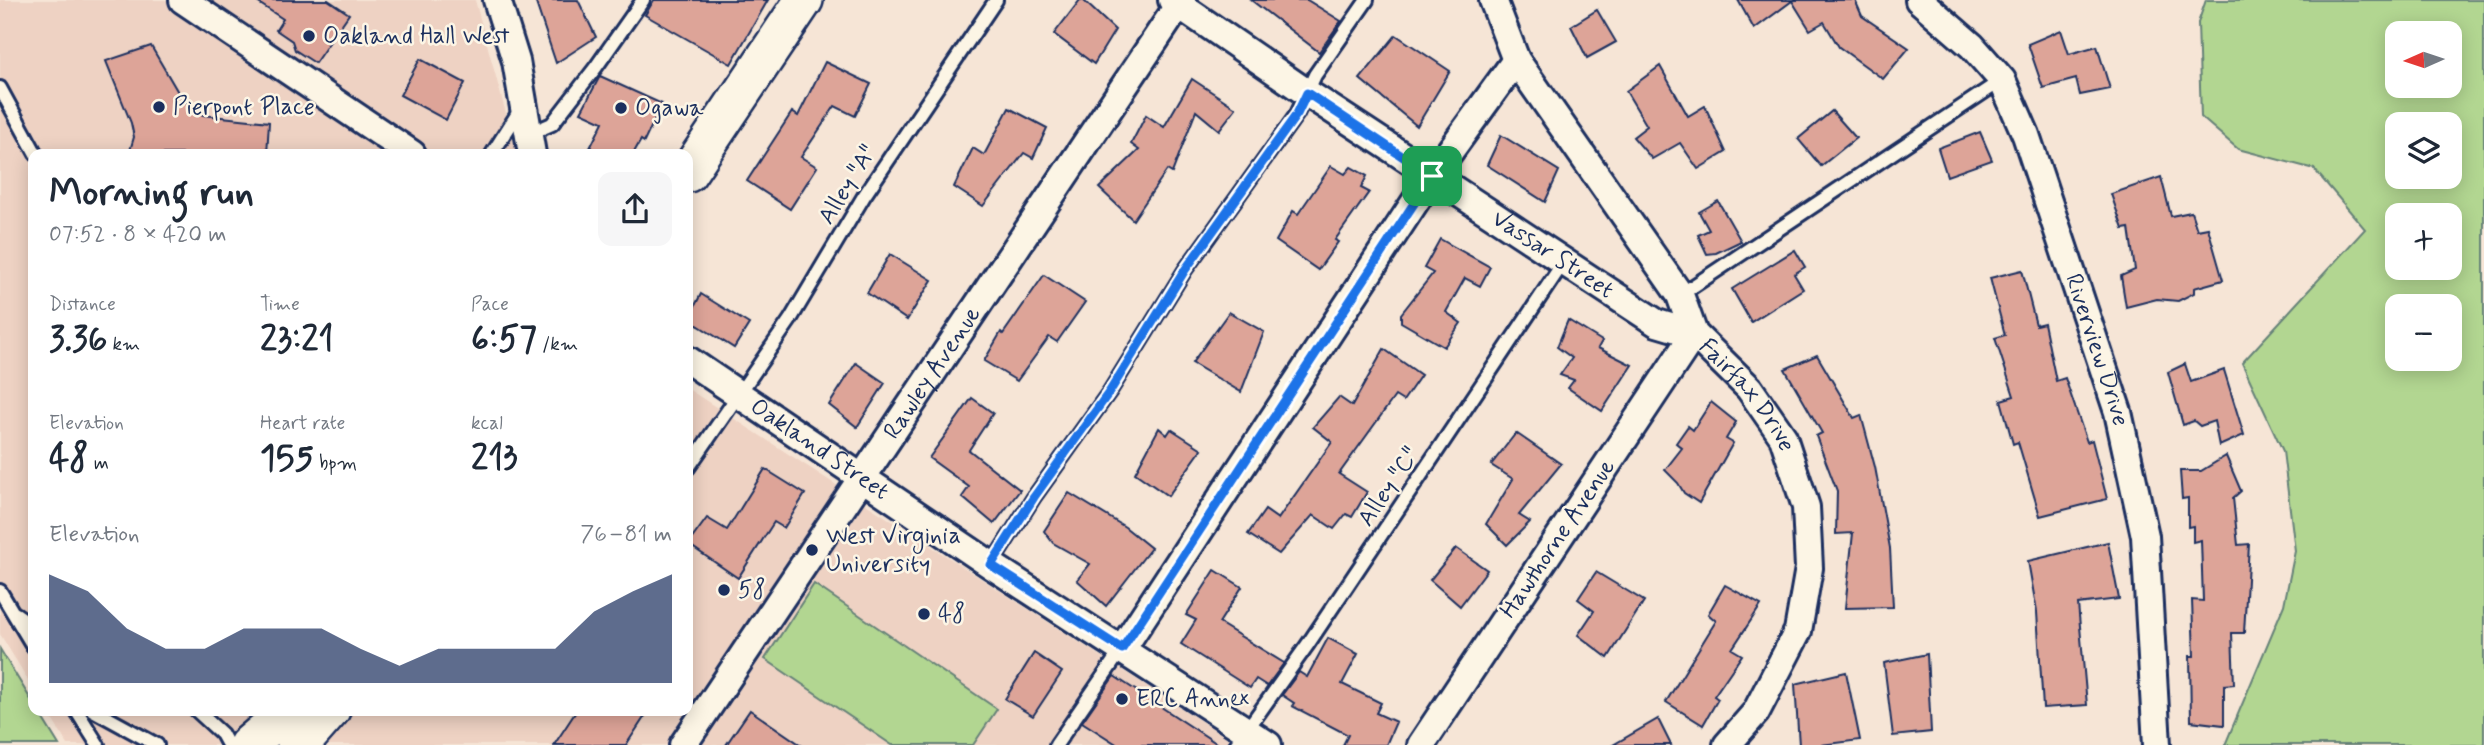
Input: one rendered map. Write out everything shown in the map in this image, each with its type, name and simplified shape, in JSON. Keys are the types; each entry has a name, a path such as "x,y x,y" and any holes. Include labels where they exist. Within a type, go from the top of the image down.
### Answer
{"street":[{"path":"183,0 395,149"},
{"path":"497,0 516,61 530,144"},
{"path":"693,166 804,0"},
{"name":"Fairfax Drive","path":"1493,0 1516,60 1681,295 1694,334 1749,388 1783,436 1806,507 1809,568 1798,631 1756,712 1727,745"},
{"name":"Riverview Drive","path":"1919,0 1972,46 2002,80 2026,135 2114,400 2134,478 2145,536 2148,744"},
{"name":"Vassar Street","path":"1178,2 1307,93 1657,323 1694,334"},
{"name":"Rawley Avenue","path":"683,745 1178,2"},
{"path":"1122,649 1432,176 1516,60"},
{"name":"Hawthorne Avenue","path":"1421,745 1694,334"},
{"name":"Oakland Street","path":"693,363 991,565 1122,649 1241,738 1268,745"},
{"path":"248,745 282,716"},
{"path":"296,745 326,716"}],"lane":[{"path":"530,144 552,124 643,0"},
{"name":"Alley \"A\"","path":"693,461 790,320 864,196 996,0"},
{"path":"991,565 1034,497 1110,391 1185,270 1291,122 1315,75 1367,0"},
{"path":"1681,295 2002,80"},
{"path":"0,89 33,149"},
{"path":"495,149 524,105"},
{"name":"Alley \"C\"","path":"1241,738 1323,622 1563,262"},
{"path":"0,591 28,638"},
{"path":"12,611 28,622"},
{"path":"1056,745 1122,649"},
{"path":"80,716 98,745"},
{"path":"104,716 157,745"},
{"path":"202,716 222,734 228,745"}],"shaded area":[{"path":"0,0 475,0 516,149 28,149 28,680 0,634"},
{"name":"West Virginia University","path":"693,392 1238,745 68,745 50,716 693,716"}],"green space":[{"path":"2206,0 2484,0 2484,745 2225,745 2284,605 2295,551 2283,451 2242,363 2365,229 2314,169 2238,149 2201,117 2198,23"},
{"path":"814,584 997,709 973,745 892,745 765,659"},
{"path":"0,649 28,695 28,716 41,716 59,745 0,745"}],"building":[{"name":"Oakland Hall West","path":"254,0 328,0 349,14 315,63 295,50 292,41 276,30 283,19"},
{"path":"535,0 578,0 596,37 556,63"},
{"path":"654,0 768,0 731,64 645,15"},
{"path":"1080,0 1115,30 1094,64 1054,34"},
{"path":"1251,0 1307,0 1341,21 1319,52"},
{"path":"1738,0 1855,0 1862,16 1909,48 1883,79 1839,47 1824,22 1810,30 1792,1 1754,29"},
{"path":"1597,10 1616,42 1587,58 1571,26"},
{"path":"2061,30 2069,54 2097,46 2110,89 2080,95 2076,79 2043,88 2028,44"},
{"path":"1396,35 1450,71 1417,126 1360,79"},
{"name":"Pierpont Place","path":"151,46 182,99 203,115 269,122 267,149 130,149 134,137 131,123 106,61"},
{"path":"420,59 465,83 446,120 400,95"},
{"path":"825,62 871,84 855,116 835,106 801,157 817,167 790,209 747,181 792,112 798,116"},
{"path":"1660,66 1688,116 1705,106 1726,152 1698,169 1680,143 1652,159 1633,137 1647,126 1626,91"},
{"name":"Ogawa","path":"600,76 662,104 644,142 641,140 636,149 590,149 603,122 581,112"},
{"path":"1192,79 1236,108 1219,130 1196,111 1172,173 1167,170 1133,220 1099,188 1139,150 1131,144 1146,115 1164,127"},
{"path":"1009,108 1047,128 1033,158 1024,153 983,206 954,187 973,148 984,155"},
{"path":"1832,111 1856,138 1821,166 1798,139"},
{"path":"1980,132 1992,160 1947,176 1938,148"},
{"path":"1501,135 1559,171 1545,202 1487,165"},
{"path":"1331,166 1345,174 1351,167 1367,176 1361,188 1369,192 1335,240 1338,242 1318,270 1276,241 1293,211 1298,214"},
{"path":"2161,177 2171,216 2191,212 2197,230 2208,228 2223,280 2194,288 2194,293 2178,301 2157,299 2126,307 2121,276 2135,270 2129,228 2123,229 2111,194"},
{"path":"1718,201 1741,241 1716,253 1707,254 1698,235 1709,230 1699,212"},
{"path":"1440,239 1490,267 1480,286 1465,278 1446,312 1461,323 1444,347 1401,322 1401,314 1433,273 1424,268"},
{"path":"1795,250 1805,267 1794,274 1803,289 1751,322 1732,289"},
{"path":"890,254 932,280 907,320 867,293"},
{"path":"2022,270 2036,325 2044,323 2056,381 2065,378 2087,442 2092,440 2107,499 2040,516 2018,442 2013,444 2001,400 2014,396 1995,338 2005,335 1990,278"},
{"path":"1044,275 1085,302 1057,342 1049,337 1017,381 984,361 1001,332 1003,334"},
{"path":"701,294 749,324 734,348 693,322 693,309"},
{"path":"1229,312 1264,332 1241,392 1192,363"},
{"path":"1568,320 1602,341 1598,348 1632,365 1602,411 1568,388 1574,380 1560,375 1572,358 1557,347"},
{"path":"1384,349 1421,375 1403,401 1395,396 1339,474 1367,492 1352,517 1346,514 1334,529 1313,515 1279,554 1248,534 1265,510 1278,519 1332,442 1313,427 1339,397 1352,406"},
{"path":"1817,355 1854,418 1861,415 1875,467 1890,548 1893,607 1845,608 1853,533 1836,534 1837,491 1816,436 1822,433 1785,369"},
{"path":"856,363 885,383 857,427 829,405"},
{"path":"2185,364 2191,382 2224,370 2244,435 2219,446 2214,421 2200,426 2194,421 2183,425 2168,372"},
{"path":"972,398 993,413 969,450 1020,490 994,524 962,497 969,487 929,458"},
{"path":"1711,402 1736,422 1726,439 1733,443 1699,503 1684,493 1665,470 1682,448 1676,443 1688,426 1693,430"},
{"path":"1159,428 1167,435 1171,429 1202,449 1168,496 1135,473"},
{"path":"1516,433 1561,464 1519,515 1530,522 1507,545 1486,524 1513,479 1491,465"},
{"path":"2226,456 2241,491 2233,498 2238,545 2249,544 2244,633 2232,633 2234,684 2224,685 2224,725 2191,721 2190,656 2194,656 2192,600 2203,601 2201,540 2193,542 2193,526 2188,527 2188,498 2182,499 2180,471 2201,471"},
{"path":"765,469 805,494 784,528 774,522 738,578 693,547 693,537 707,518 727,530"},
{"path":"1069,493 1125,527 1151,548 1106,606 1077,580 1090,564 1053,543 1044,531"},
{"path":"2108,542 2119,599 2078,604 2087,705 2043,708 2037,612 2028,561"},
{"path":"1456,548 1487,570 1460,606 1430,580"},
{"path":"1215,570 1242,587 1219,623 1284,663 1267,686 1256,679 1250,688 1181,644 1196,620 1186,615"},
{"path":"1596,572 1644,601 1608,658 1578,635 1594,611 1578,599"},
{"path":"1725,585 1761,605 1732,649 1742,655 1714,696 1718,699 1703,725 1666,702 1716,621 1708,614"},
{"path":"1328,638 1358,654 1342,684 1381,703 1376,713 1396,722 1386,745 1343,745 1348,735 1292,706 1294,703 1282,695 1299,672 1307,677"},
{"path":"1034,653 1062,672 1033,716 1005,699"},
{"path":"1927,654 1931,732 1893,736 1884,663"},
{"path":"1846,672 1860,740 1799,745 1795,684"},
{"name":"ERC Annex","path":"1114,676 1219,745 1118,745 1082,722"},
{"path":"750,710 801,745 726,745"},
{"path":"573,716 645,716 626,745 554,745"},
{"path":"1658,719 1671,745 1613,745"}],"place":[{"name":"Oakland Hall West","path":"309,36"},
{"name":"Pierpont Place","path":"159,107"},
{"name":"Ogawa","path":"621,108"},
{"name":"West Virginia University","path":"812,550"},
{"name":"58","path":"724,590"},
{"name":"48","path":"924,614"},
{"name":"ERC Annex","path":"1122,699"}],"route":[{"path":"1307,93 1432,176 1122,649 991,565 1034,497 1110,391 1185,270 1297,114 1307,93"}]}
